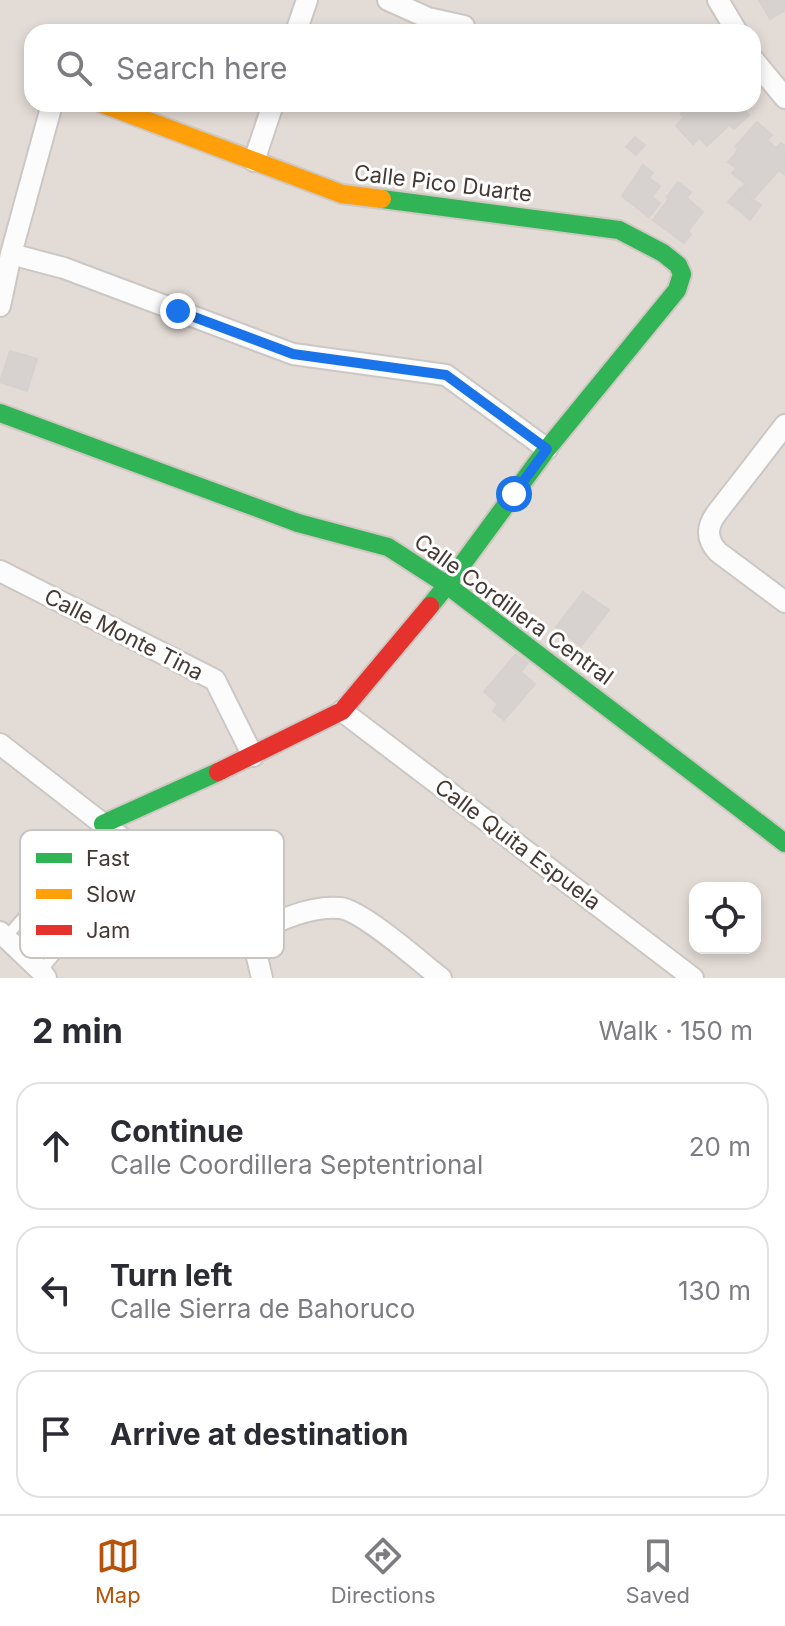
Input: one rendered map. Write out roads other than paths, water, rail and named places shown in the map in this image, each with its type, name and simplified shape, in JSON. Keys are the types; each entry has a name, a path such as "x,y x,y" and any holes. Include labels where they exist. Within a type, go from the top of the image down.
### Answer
{"street":[{"path":"299,24 307,0"},
{"path":"388,0 428,18 455,24"},
{"path":"718,0 732,24"},
{"path":"761,69 785,98"},
{"path":"0,306 50,112"},
{"name":"Calle Pico Duarte","path":"124,112 342,194 619,230 642,239 662,252 683,273 677,290 547,449"},
{"path":"254,161 270,112"},
{"path":"11,254 64,268 293,354 446,375 547,449 447,585 342,711 253,756 103,824"},
{"name":"Calle Cordillera Central","path":"0,413 298,523 388,547 447,585 785,843"},
{"path":"785,425 716,514 708,529 712,545 718,552 785,602"},
{"name":"Calle Monte Tina","path":"0,571 215,680 253,756"},
{"name":"Calle Quita Espuela","path":"342,711 693,978"},
{"path":"0,744 111,830"},
{"path":"284,920 314,909 342,908 367,920 441,978"},
{"path":"3,934 20,951"},
{"path":"28,958 44,974"},
{"path":"257,958 262,978"}],"lane":[{"path":"3,934 20,917"}]}
